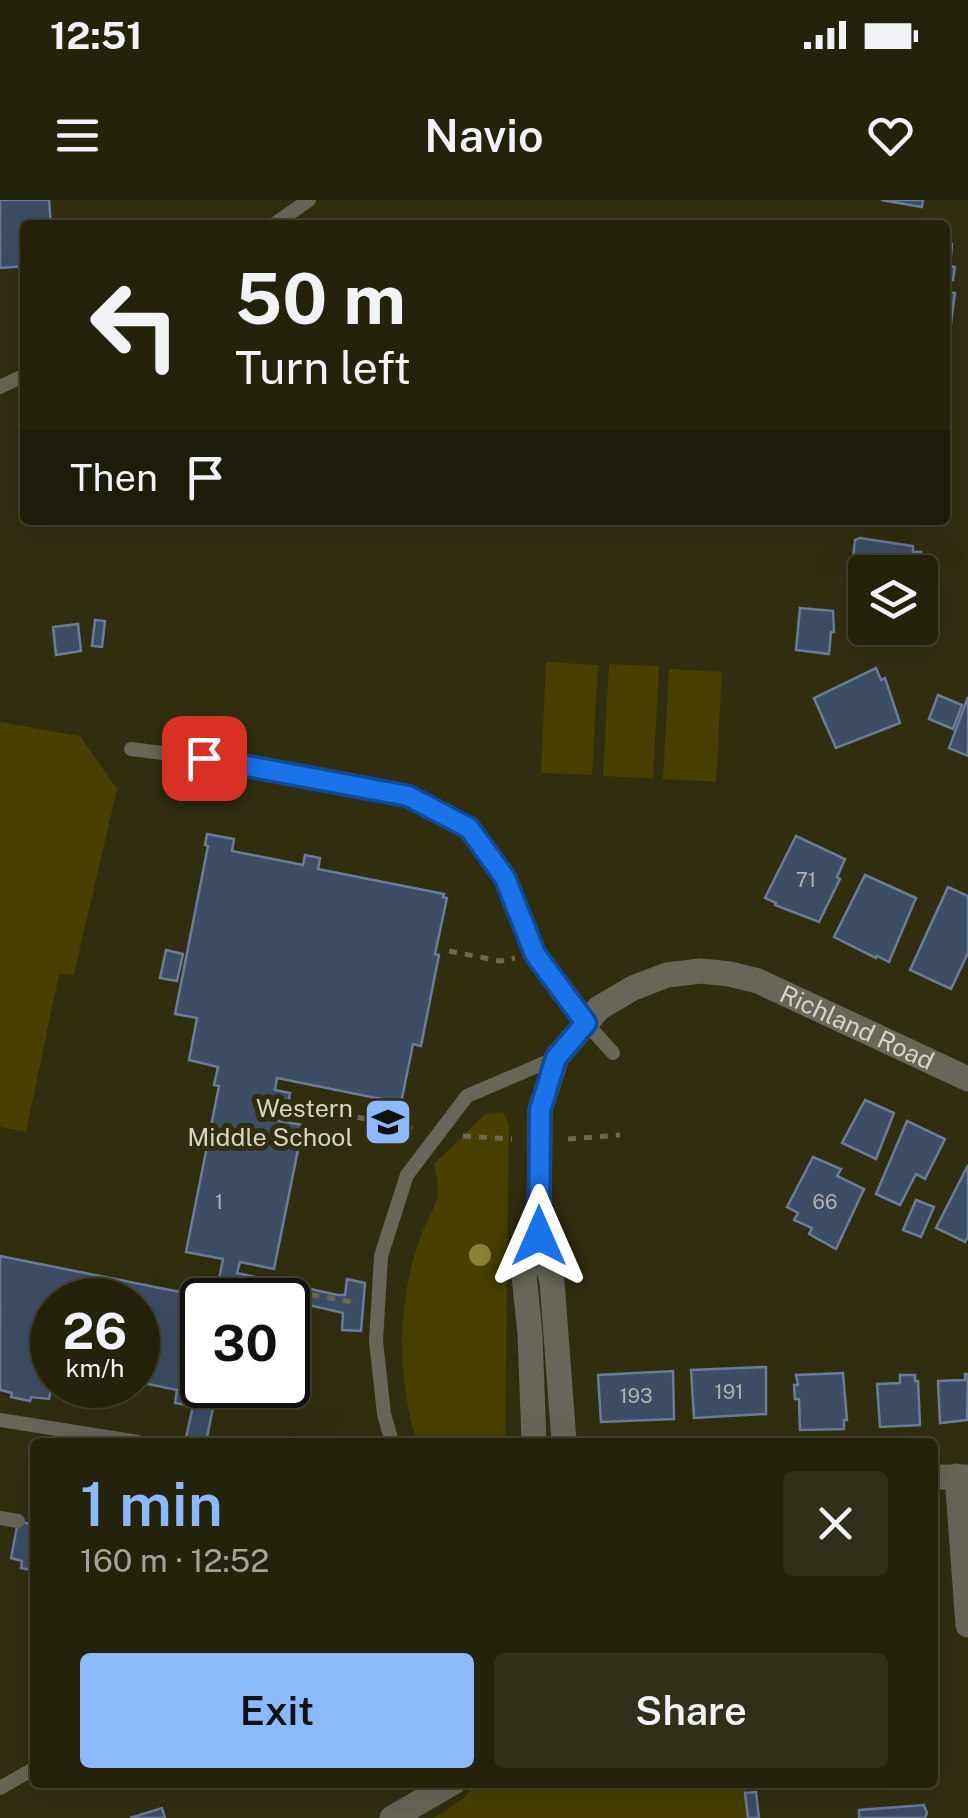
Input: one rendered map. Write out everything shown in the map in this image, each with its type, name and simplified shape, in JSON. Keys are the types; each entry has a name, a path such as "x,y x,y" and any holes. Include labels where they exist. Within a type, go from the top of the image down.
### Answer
{"street":[{"name":"Richland Road","path":"556,1058 599,1008 633,988 667,975 701,971 749,978 968,1079"},
{"path":"556,1058 540,1110 539,1236 552,1280 564,1438"},
{"path":"534,1438 524,1275 539,1236"},
{"path":"952,1477 968,1624"},
{"path":"392,1818 440,1788"}],"lane":[{"path":"280,220 309,200"},
{"path":"131,748 241,763 408,796 469,828 505,878 535,954 613,1053"},
{"path":"391,1438 384,1414 376,1341 381,1256 407,1175 467,1096 556,1058"},
{"path":"0,1420 113,1438"},
{"path":"0,1518 18,1522"},
{"path":"0,1788 30,1771"}],"path":[{"path":"449,951 500,961 535,954"},
{"path":"310,1295 378,1306"}],"shaded area":[{"path":"546,662 598,665 592,775 541,773"},
{"path":"609,664 659,666 653,778 603,776"},
{"path":"669,669 722,672 716,782 663,779"},
{"path":"0,722 80,736 117,789 74,974 59,974 26,1132 0,1127"},
{"path":"503,1112 509,1126 505,1438 416,1438 406,1394 402,1343 411,1268 436,1199 434,1164 485,1114"},
{"path":"474,1788 746,1788 751,1818 434,1818"}],"building":[{"path":"0,200 49,200 51,220 20,220 20,266 0,268"},
{"path":"881,200 923,200 922,207"},
{"path":"950,292 955,293 950,323"},
{"path":"855,540 913,546 913,552 921,555 853,555"},
{"path":"800,608 833,611 829,654 796,650"},
{"path":"95,620 105,621 102,647 92,646"},
{"path":"78,624 81,651 56,655 53,627"},
{"path":"876,668 881,680 885,678 900,723 836,748 814,698"},
{"path":"938,695 962,705 953,729 929,719"},
{"path":"968,697 968,756 949,748"},
{"path":"207,834 234,839 232,851 303,865 305,855 320,858 318,869 444,894 447,898 421,1046 413,1044 401,1103 277,1078 275,1090 290,1093 287,1111 272,1108 269,1119 303,1125 274,1269 240,1262 237,1273 260,1278 219,1278 223,1259 186,1252 219,1086 214,1085 218,1067 189,1060 197,1018 175,1014 208,846"},
{"path":"796,836 845,859 837,877 840,879 819,922 765,898"},
{"path":"865,875 916,898 889,962 834,937"},
{"path":"948,887 968,896 968,953 951,989 910,970"},
{"path":"166,950 183,954 177,981 160,978"},
{"path":"865,1100 894,1113 876,1159 842,1143"},
{"path":"907,1121 945,1139 925,1179 916,1174 900,1205 876,1194"},
{"path":"813,1157 841,1169 837,1176 864,1189 836,1249 809,1234 812,1228 794,1220 798,1213 787,1207"},
{"path":"968,1165 968,1237 965,1242 936,1228"},
{"path":"916,1200 934,1207 921,1237 903,1230"},
{"path":"0,1256 110,1278 30,1278 30,1401 0,1390"},
{"path":"347,1279 365,1283 361,1331 342,1330 343,1313 310,1305 310,1289 345,1295"},
{"path":"160,1288 180,1292 180,1404 175,1403 177,1390 160,1387"},
{"path":"766,1367 766,1414 694,1418 691,1370"},
{"path":"673,1371 674,1419 601,1422 598,1375"},
{"path":"843,1373 847,1420 844,1429 800,1430 796,1375"},
{"path":"965,1374 967,1420 940,1423 938,1381 965,1380"},
{"path":"900,1375 915,1375 918,1381 920,1425 880,1427 877,1384 900,1383"},
{"path":"193,1408 213,1408 207,1438 186,1438"},
{"path":"18,1521 30,1524 30,1570 21,1568 22,1561 11,1558"},
{"path":"756,1792 759,1818 748,1818 745,1793"},
{"path":"924,1805 925,1818 859,1818 859,1810"},
{"path":"162,1808 165,1818 130,1818"}],"place":[{"name":"Western Middle School","path":"388,1122"}],"route":[{"path":"204,758 408,796 469,828 505,878 535,954 586,1023 556,1058 540,1110 539,1236"}]}
